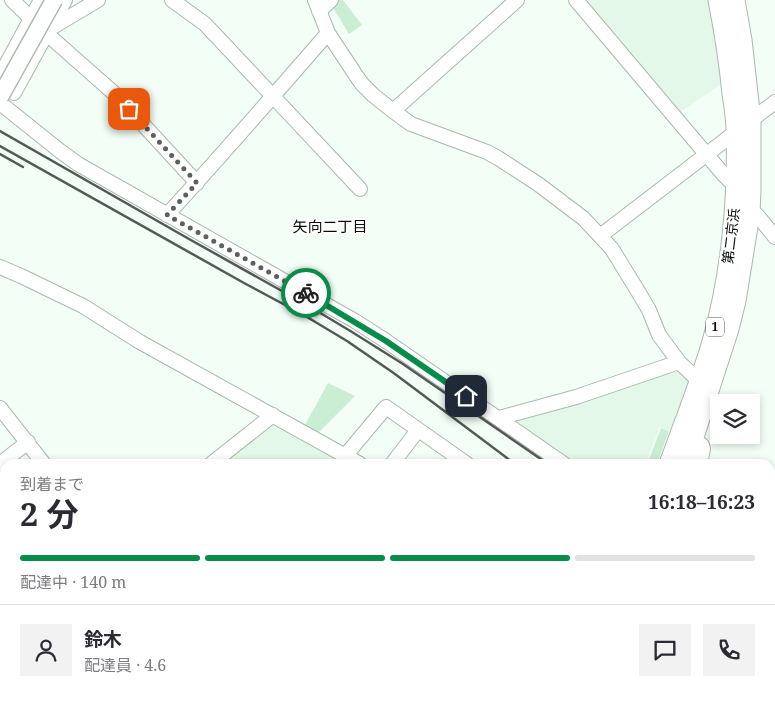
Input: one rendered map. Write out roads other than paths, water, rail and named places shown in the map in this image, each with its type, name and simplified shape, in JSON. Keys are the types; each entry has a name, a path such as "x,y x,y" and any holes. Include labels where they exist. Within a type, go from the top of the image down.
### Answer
{"highway":[{"name":"第二京浜","path":"686,459 729,330 736,301 752,191 744,126 718,0"},
{"name":"第二京浜","path":"671,459 700,381 713,337 731,242 736,183 744,126 742,40 735,0"}],"main road":[{"path":"7,95 54,0"}],"street":[{"path":"12,0 49,31 116,96 197,183"},
{"path":"0,76 42,0"},
{"path":"7,95 49,31 66,0"},
{"path":"49,31 98,0"},
{"path":"172,0 205,24 360,189"},
{"path":"331,0 317,5 328,34 362,84 411,124 487,152 498,158 538,184 583,218 612,249 640,292 659,335 679,362 700,381"},
{"path":"393,111 517,0"},
{"path":"576,0 730,181 736,183"},
{"path":"167,215 252,122 328,34"},
{"path":"600,236 775,102"},
{"path":"0,103 78,164 386,341 557,459"},
{"path":"750,214 757,215 775,237"},
{"path":"0,267 83,306 140,342 351,459"},
{"path":"499,418 576,397 679,362"},
{"path":"345,456 386,407 418,430 447,458"},
{"path":"0,408 40,459"},
{"path":"218,459 273,415"},
{"path":"396,459 418,430"},
{"path":"693,440 702,445 701,459"},
{"path":"6,459 28,442"}],"railway":[{"path":"0,131 352,332 403,364 541,459"},
{"path":"0,146 347,341 395,374 508,459"},
{"path":"0,154 23,167"}],"district":[{"name":"矢向二丁目","path":"330,227"}]}
